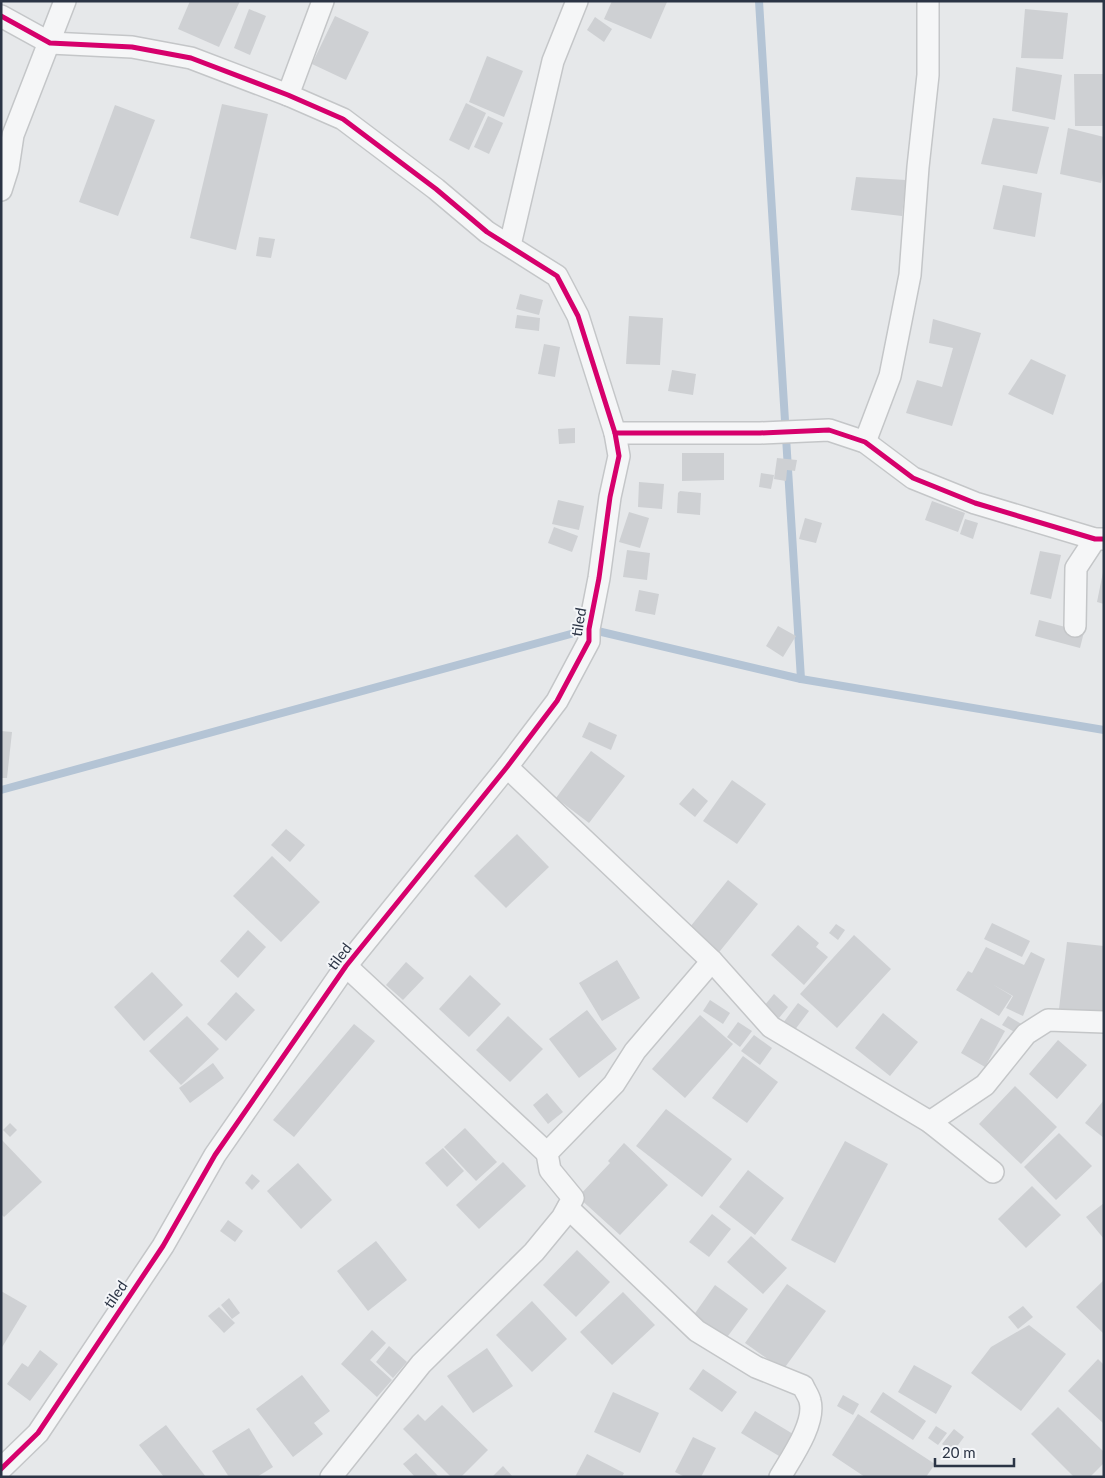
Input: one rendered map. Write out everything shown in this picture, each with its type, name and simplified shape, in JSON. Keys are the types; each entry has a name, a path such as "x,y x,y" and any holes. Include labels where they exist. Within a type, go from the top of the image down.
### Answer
{"street":[{"path":"1,190 8,168 13,135 66,1"},
{"path":"288,95 323,1"},
{"path":"510,245 553,62 577,1"},
{"path":"864,442 890,376 910,275 918,167 928,75 928,1"},
{"path":"1,16 50,43"},
{"name":"tiled","path":"1,1469 38,1433 163,1246 215,1155 346,966 507,767 557,701 589,641 589,629 599,578 610,498 619,456 615,433 578,316 557,276 487,232 436,189 343,120 288,95 191,58 132,47 50,43"},
{"path":"615,433 760,433 829,430 864,442 913,478 975,503 1099,539 1076,568 1075,626"},
{"path":"507,767 712,961 771,1027 930,1122 993,1172"},
{"path":"547,1152 614,1084 635,1051 712,961"},
{"path":"331,1477 421,1364 534,1252 562,1218 573,1198 550,1170 547,1152 346,966"},
{"path":"930,1122 985,1085 1026,1034 1048,1020 1104,1022"},
{"path":"568,1208 697,1331 756,1367 803,1386 810,1402 809,1423 801,1442 780,1477"}],"building":[{"path":"190,1 240,1 219,47 178,29"},
{"path":"612,1 667,2 651,39 604,19"},
{"path":"249,9 266,16 250,55 234,48"},
{"path":"1025,9 1068,13 1063,59 1021,58"},
{"path":"335,16 369,32 346,80 312,64"},
{"path":"595,17 612,29 604,42 587,30"},
{"path":"487,56 523,71 504,117 469,102"},
{"path":"1016,67 1062,75 1055,120 1012,111"},
{"path":"1074,74 1104,74 1104,126 1075,126"},
{"path":"466,103 486,113 469,150 449,140"},
{"path":"222,104 268,114 236,250 190,238"},
{"path":"115,105 155,120 118,216 79,202"},
{"path":"488,116 503,123 489,154 474,147"},
{"path":"993,118 1049,127 1037,174 981,164"},
{"path":"1068,128 1104,137 1104,168 1101,183 1060,174"},
{"path":"856,177 906,180 902,216 851,210"},
{"path":"1003,185 1042,193 1035,237 993,229"},
{"path":"259,237 275,239 271,258 256,256"},
{"path":"520,294 543,300 539,315 516,309"},
{"path":"517,315 540,318 539,331 515,328"},
{"path":"629,316 663,318 660,365 626,364"},
{"path":"933,319 981,333 952,426 906,413 917,380 942,387 953,348 929,343"},
{"path":"544,344 560,347 555,377 538,374"},
{"path":"1031,359 1066,375 1053,415 1008,394"},
{"path":"672,370 696,374 693,395 668,391"},
{"path":"575,428 575,443 559,444 558,429"},
{"path":"682,453 724,453 724,480 682,481"},
{"path":"777,458 797,460 795,471 787,470 786,481 774,479"},
{"path":"761,473 774,475 771,489 759,487"},
{"path":"639,482 664,484 662,509 638,507"},
{"path":"680,491 701,493 700,515 677,513 678,493"},
{"path":"558,500 584,506 579,530 552,524"},
{"path":"932,501 965,513 958,532 925,520"},
{"path":"629,512 649,518 640,548 619,542"},
{"path":"805,518 822,523 816,543 799,539"},
{"path":"965,519 978,523 973,539 960,534"},
{"path":"554,527 578,536 572,552 548,543"},
{"path":"627,550 650,553 647,580 623,577"},
{"path":"1040,551 1061,555 1051,599 1030,594"},
{"path":"1104,572 1104,604 1097,602"},
{"path":"639,590 659,594 655,615 635,611"},
{"path":"1039,620 1084,632 1080,648 1035,636"},
{"path":"778,626 796,636 783,657 766,646"},
{"path":"589,722 617,735 611,750 582,737"},
{"path":"1,731 12,732 7,778 1,778"},
{"path":"591,751 625,776 589,823 556,798"},
{"path":"732,780 766,804 737,844 703,821"},
{"path":"693,788 708,801 695,817 679,804"},
{"path":"286,829 305,845 290,862 271,845"},
{"path":"517,834 549,867 506,908 474,876"},
{"path":"272,856 320,902 281,942 233,896"},
{"path":"728,880 758,904 716,956 686,932"},
{"path":"992,923 1030,941 1022,957 984,939"},
{"path":"836,924 845,930 838,940 829,933"},
{"path":"798,925 819,943 816,947 828,957 804,985 771,955"},
{"path":"248,930 266,947 238,978 220,961"},
{"path":"854,935 891,969 837,1028 800,994"},
{"path":"1067,942 1104,946 1104,1014 1059,1009"},
{"path":"986,947 1024,965 1031,952 1045,959 1023,1016 1006,1008 1013,996 992,984 1012,996 999,1016 956,990 968,971 972,973"},
{"path":"617,960 640,998 602,1021 579,983"},
{"path":"406,962 424,978 403,1000 386,985"},
{"path":"152,972 183,1005 144,1041 114,1007"},
{"path":"470,975 501,1004 469,1037 439,1009"},
{"path":"236,992 255,1010 226,1041 207,1024"},
{"path":"774,994 788,1007 779,1018 764,1006"},
{"path":"710,1000 730,1013 723,1024 703,1011"},
{"path":"798,1003 809,1011 794,1031 783,1023"},
{"path":"587,1010 617,1049 579,1078 549,1039"},
{"path":"883,1013 918,1042 890,1076 855,1048"},
{"path":"700,1015 733,1044 685,1098 652,1069"},
{"path":"187,1016 219,1049 181,1085 149,1051"},
{"path":"508,1016 543,1049 510,1082 476,1050"},
{"path":"1008,1016 1023,1025 1018,1034 1002,1025"},
{"path":"981,1018 1005,1031 985,1067 961,1053"},
{"path":"738,1022 752,1031 740,1047 727,1037"},
{"path":"354,1024 375,1041 294,1137 273,1120"},
{"path":"754,1035 772,1048 760,1065 741,1051"},
{"path":"1058,1040 1087,1065 1057,1099 1029,1074"},
{"path":"743,1056 778,1082 747,1123 712,1098"},
{"path":"213,1063 224,1078 190,1103 179,1088"},
{"path":"1015,1086 1057,1127 1021,1164 979,1124"},
{"path":"547,1093 563,1112 548,1124 533,1105"},
{"path":"1104,1100 1104,1138 1085,1123"},
{"path":"666,1109 732,1159 702,1197 636,1146"},
{"path":"10,1123 17,1130 10,1137 3,1130"},
{"path":"465,1128 497,1162 476,1181 444,1147"},
{"path":"1059,1133 1092,1166 1056,1200 1024,1167"},
{"path":"1,1139 42,1182 4,1217 1,1214"},
{"path":"845,1141 888,1164 835,1263 791,1240"},
{"path":"624,1143 668,1185 620,1235 578,1197 610,1163 608,1161"},
{"path":"443,1148 464,1171 447,1187 425,1163"},
{"path":"503,1162 526,1186 479,1229 456,1205"},
{"path":"298,1163 332,1200 301,1229 267,1191"},
{"path":"748,1170 784,1198 755,1235 719,1207"},
{"path":"252,1174 260,1181 252,1190 245,1183"},
{"path":"1032,1186 1061,1215 1026,1248 998,1219"},
{"path":"1104,1203 1104,1239 1086,1217"},
{"path":"712,1214 731,1229 709,1257 689,1242"},
{"path":"228,1220 243,1231 235,1242 220,1231"},
{"path":"751,1236 787,1268 763,1294 727,1262"},
{"path":"376,1241 407,1280 368,1311 337,1271"},
{"path":"577,1250 610,1282 576,1317 543,1285"},
{"path":"1104,1280 1104,1334 1076,1307"},
{"path":"787,1284 826,1311 783,1370 745,1343"},
{"path":"715,1285 748,1309 725,1340 693,1316"},
{"path":"1,1291 27,1306 1,1349"},
{"path":"623,1292 655,1325 612,1365 580,1332"},
{"path":"229,1298 240,1313 232,1319 221,1305"},
{"path":"532,1301 567,1339 532,1372 496,1335"},
{"path":"1023,1306 1033,1317 1018,1329 1008,1317"},
{"path":"219,1307 235,1323 224,1333 208,1316"},
{"path":"1029,1325 1066,1354 1021,1411 971,1373 991,1347"},
{"path":"372,1330 386,1343 370,1360 392,1380 377,1397 341,1364"},
{"path":"389,1346 407,1362 393,1378 376,1362"},
{"path":"487,1348 513,1386 473,1413 447,1376"},
{"path":"40,1350 58,1364 30,1401 7,1384 22,1363 28,1367"},
{"path":"1098,1359 1104,1365 1103,1423 1068,1391"},
{"path":"914,1365 952,1386 936,1414 898,1392"},
{"path":"703,1369 737,1392 722,1412 689,1389"},
{"path":"302,1375 330,1411 314,1423 323,1434 293,1457 256,1409"},
{"path":"613,1392 659,1413 640,1453 594,1432"},
{"path":"883,1392 926,1421 913,1440 870,1412"},
{"path":"843,1395 859,1404 853,1415 837,1406"},
{"path":"442,1405 488,1450 461,1477 451,1477 403,1429 418,1414 425,1421"},
{"path":"1058,1407 1104,1452 1104,1463 1090,1477 1074,1477 1031,1434"},
{"path":"755,1411 793,1434 779,1456 741,1433"},
{"path":"858,1414 935,1464 926,1477 865,1477 832,1455"},
{"path":"166,1425 206,1477 164,1477 139,1445"},
{"path":"936,1426 947,1433 938,1445 928,1438"},
{"path":"249,1428 273,1467 257,1477 229,1477 212,1451"},
{"path":"954,1429 964,1437 953,1452 942,1444"},
{"path":"693,1437 716,1448 701,1477 685,1477 675,1472"},
{"path":"416,1453 439,1477 415,1477 403,1464"},
{"path":"587,1454 624,1473 622,1477 575,1477"},
{"path":"503,1466 513,1477 492,1477"}],"waterway":[{"path":"759,1 801,679"},
{"path":"1,790 589,629 801,679 1104,730"}],"cycle path":[{"path":"1,16 50,43 132,47 191,58 288,95 343,119 436,189 487,232 557,276 578,316 615,433 760,433 829,430 865,442 913,478 975,503 1095,539 1104,539"},
{"path":"1,1469 38,1433 163,1246 215,1155 346,966 507,767 557,701 589,641 589,629 599,578 610,497 619,456 615,433"}]}
